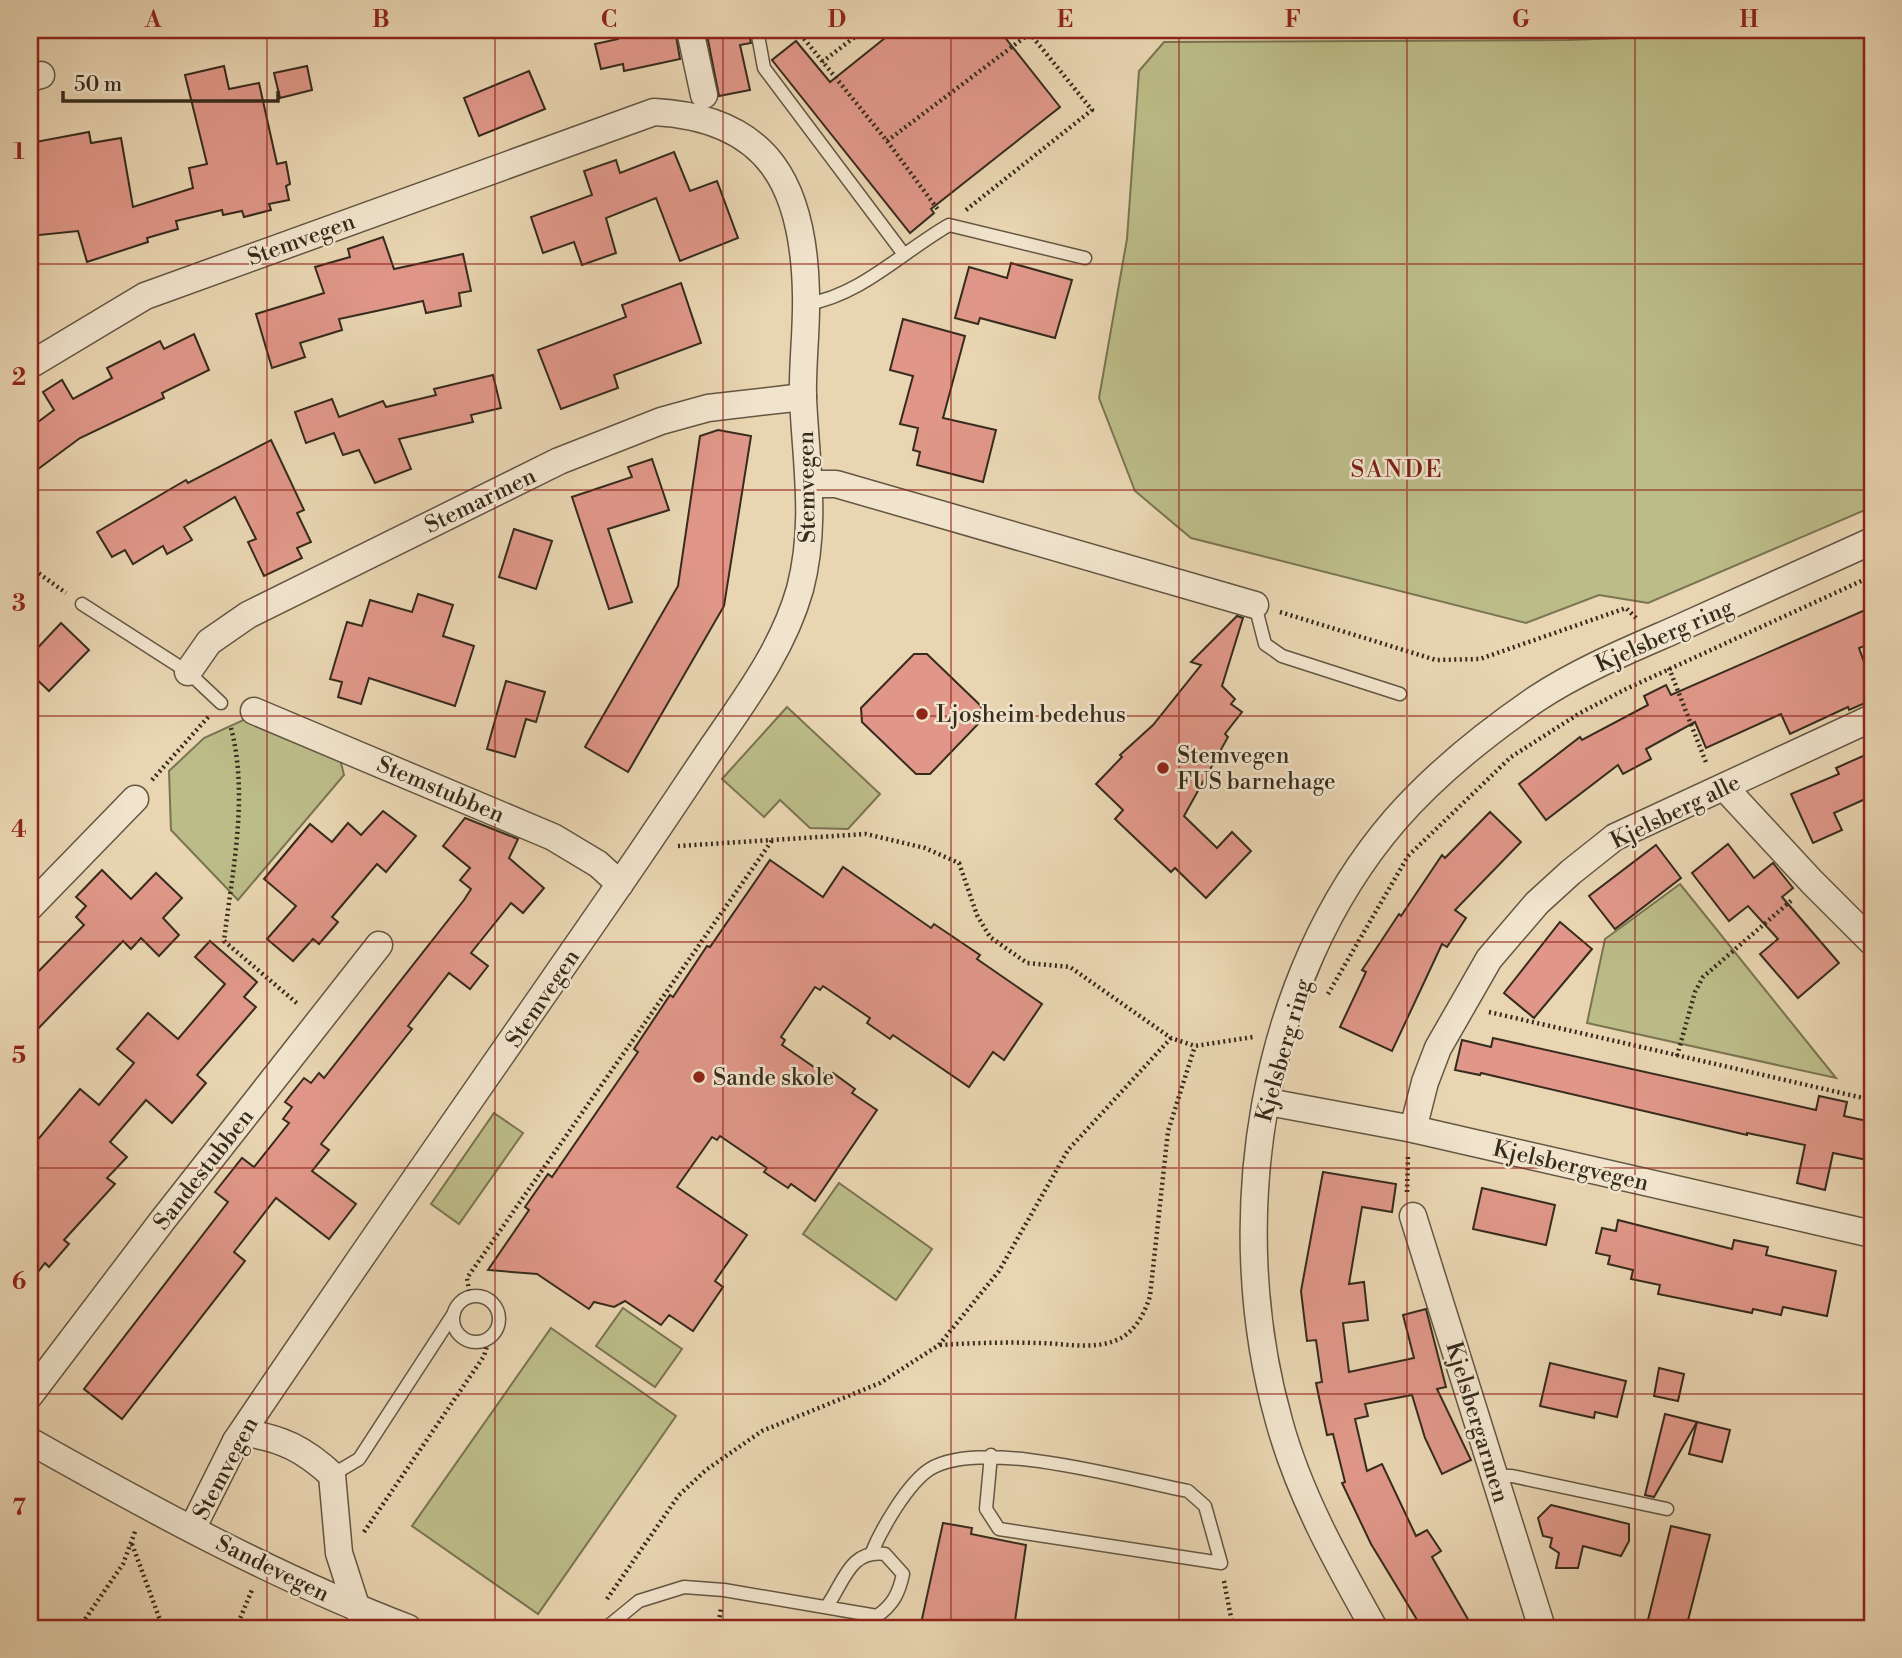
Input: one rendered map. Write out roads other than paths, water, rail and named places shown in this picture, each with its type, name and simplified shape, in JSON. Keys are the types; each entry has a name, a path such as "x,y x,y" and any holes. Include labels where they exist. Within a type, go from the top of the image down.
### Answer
{"street":[{"path":"690,30 704,95"},
{"name":"Stemvegen","path":"30,365 145,296 654,112 704,118 730,128 754,145 791,194 803,233 807,304 803,397 811,484 811,535 800,590 779,645 620,884 236,1441 192,1529"},
{"name":"Stemarmen","path":"188,672 209,642 248,615 559,461 660,421 708,408 803,397"},
{"path":"811,484 836,484 1255,605"},
{"name":"Kjelsberg ring","path":"1374,1628 1328,1546 1279,1424 1266,1370 1256,1306 1253,1253 1257,1147 1288,1016 1315,944 1341,896 1394,822 1435,778 1538,698 1595,665 1872,541"},
{"name":"Stemstubben","path":"254,711 553,836 598,864 620,884"},
{"name":"Kjelsberg alle","path":"1413,1129 1424,1082 1461,1006 1489,959 1537,903 1571,872 1615,837 1872,718"},
{"path":"1724,787 1872,942"},
{"path":"30,907 135,799"},
{"name":"Sandestubben","path":"30,1395 379,945"},
{"name":"Kjelsbergvegen","path":"1268,1102 1413,1129 1872,1234"},
{"name":"Kjelsbergarmen","path":"1413,1216 1542,1628"},
{"path":"236,1441 245,1433 289,1442 310,1454 332,1475 339,1553 357,1609"},
{"name":"Sandevegen","path":"30,1441 147,1507 357,1609 408,1628"}],"lane":[{"path":"757,30 764,68 903,253"},
{"path":"807,304 839,297 948,225 1085,258"},
{"path":"82,604 188,672 220,703"},
{"path":"1255,605 1265,643 1282,656 1400,694"},
{"path":"332,1475 359,1459 460,1303 470,1297 486,1299 497,1310 498,1326 489,1339 481,1342 466,1340 455,1329 454,1313"},
{"path":"872,1552 882,1528 928,1470 957,1457 991,1455 1188,1491 1205,1506 1220,1563 999,1529 986,1509 991,1455"},
{"path":"1495,1476 1512,1476 1667,1509"},
{"path":"606,1628 639,1601 684,1587 827,1606 877,1616 888,1608 899,1592 903,1574 886,1554 872,1552 852,1564 827,1606"}],"place":[{"name":"Ljosheim bedehus","path":"922,714"},
{"name":"Stemvegen FUS barnehage","path":"1163,768"},
{"name":"Sande skole","path":"699,1077"}],"district":[{"name":"SANDE","path":"1397,469"}]}
